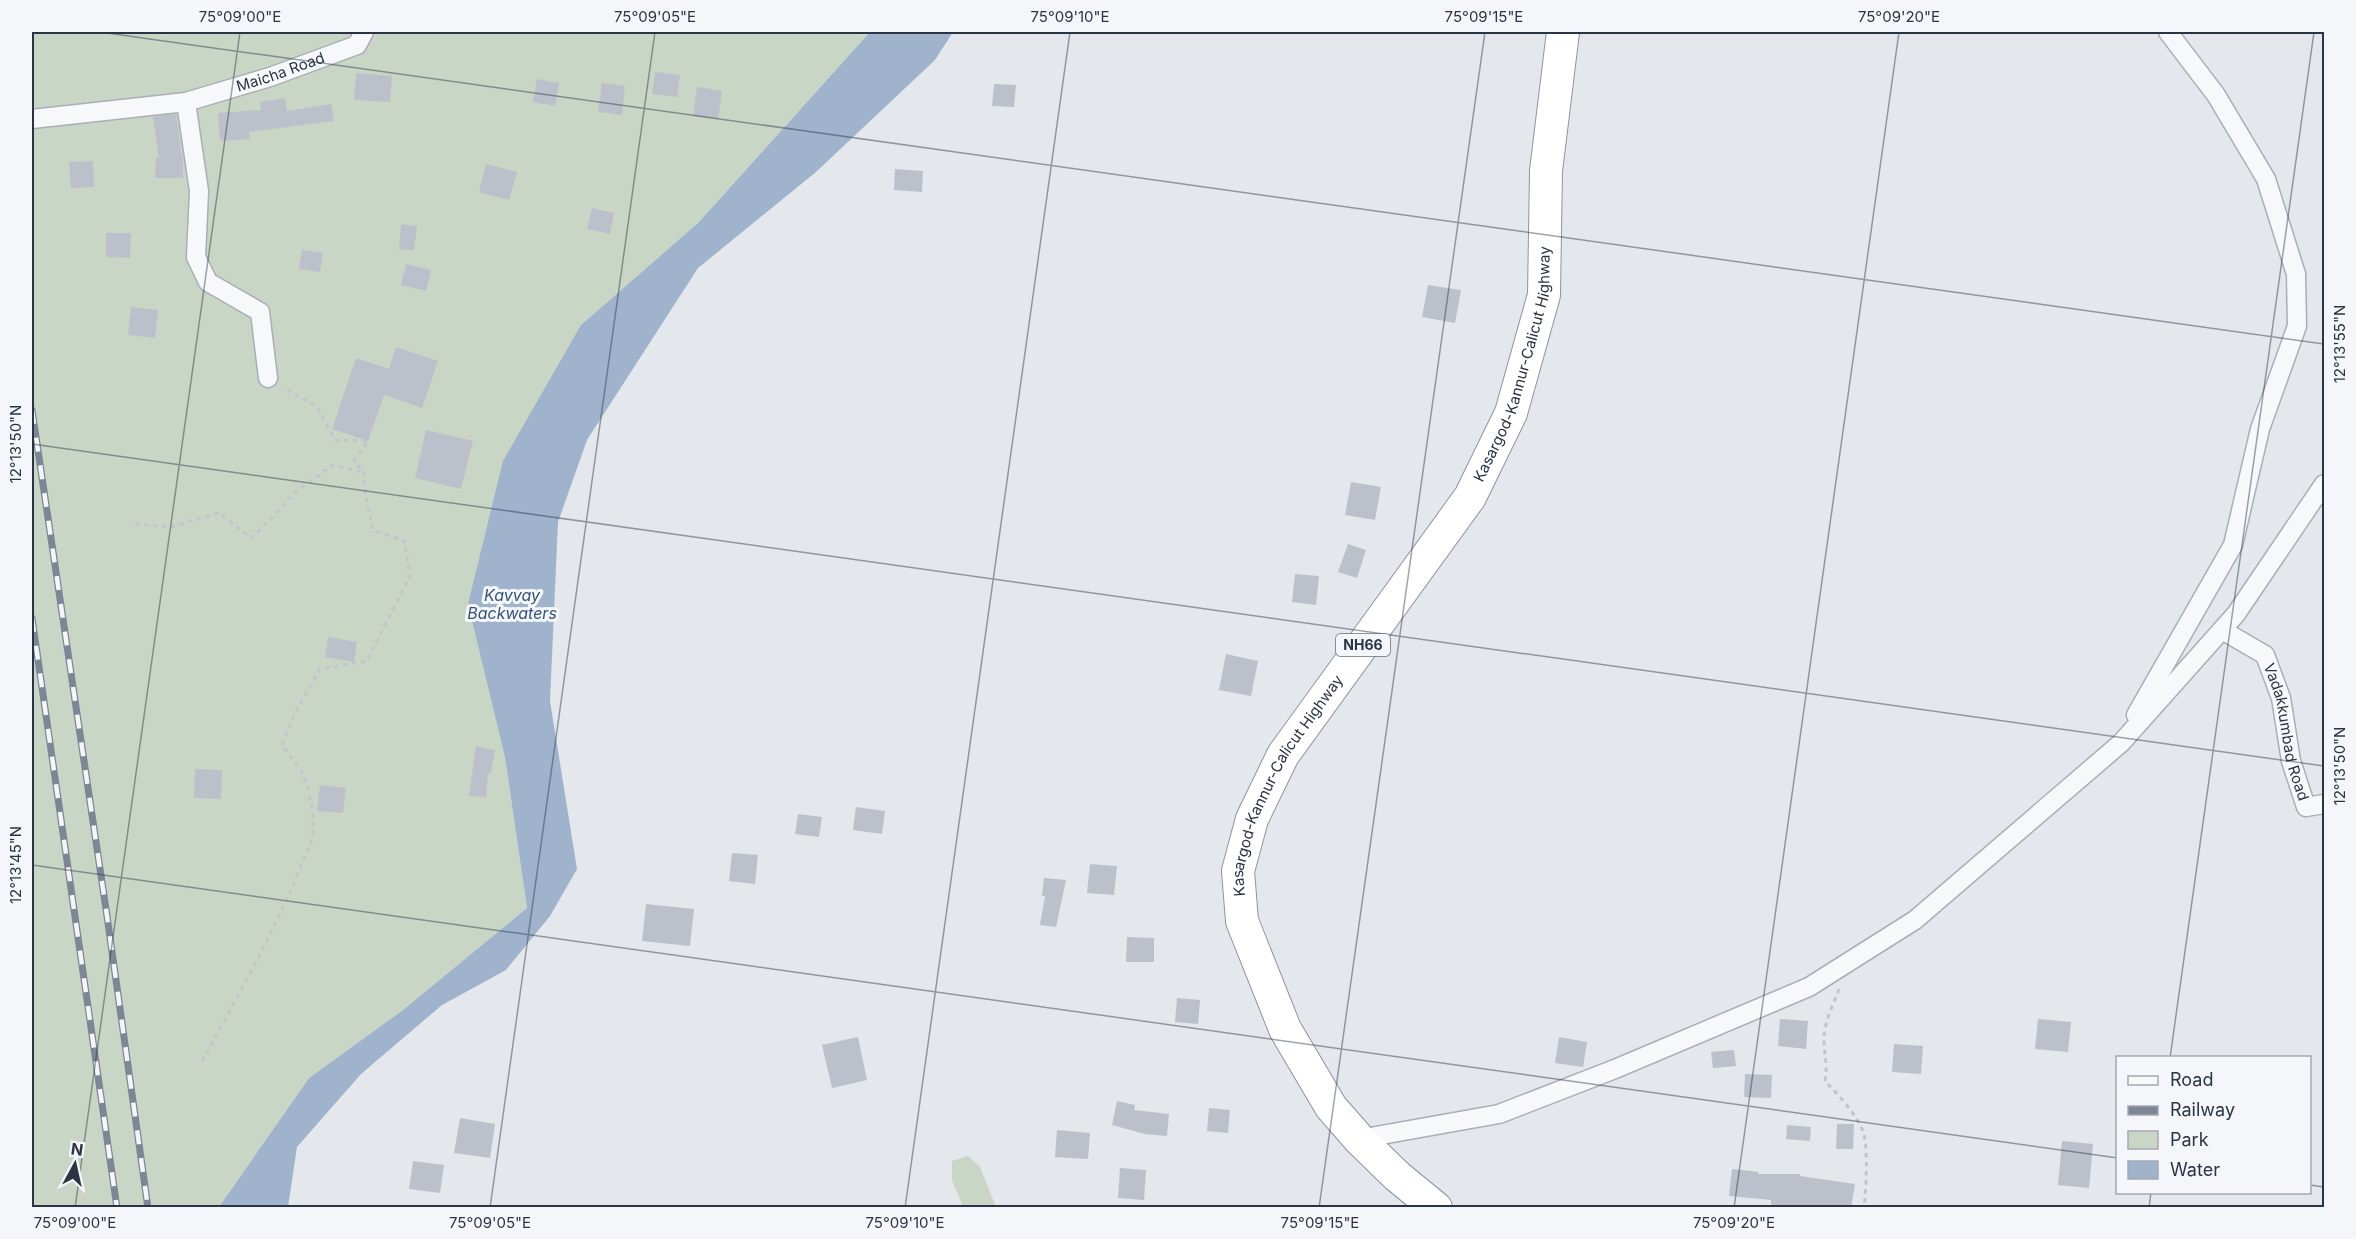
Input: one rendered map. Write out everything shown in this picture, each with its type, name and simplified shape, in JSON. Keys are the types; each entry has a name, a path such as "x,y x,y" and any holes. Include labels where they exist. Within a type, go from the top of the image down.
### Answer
{"highway":[{"name":"Kasargod-Kannur-Calicut Highway","path":"1436,1208 1397,1176 1359,1139 1331,1107 1285,1029 1242,921 1238,871 1252,819 1283,755 1470,497 1511,413 1544,295 1546,171 1563,32"}],"street":[{"name":"Maicha Road","path":"32,119 186,102 270,77 357,45 364,32"},
{"path":"2119,745 2233,545 2260,429 2297,326 2296,274 2266,179 2216,95 2168,32"},
{"path":"186,102 199,191 196,257 208,282 260,312 268,378"},
{"path":"1359,1139 1499,1114 1615,1069 1809,987 1915,920 2119,745 2236,614 2325,484"},
{"name":"Vadakkumbad Road","path":"2222,630 2265,655 2281,698 2291,761 2306,807 2325,804"}],"path":[{"path":"202,1061 257,961 288,897 313,837 313,810 304,775 282,745 295,713 320,669 367,661 410,576 404,541 373,530 365,493 364,472 354,461 368,441 335,440 317,407 268,378"},
{"path":"135,524 170,527 219,513 252,538 297,491 333,465 364,472"},
{"path":"1841,967 1842,982 1828,1018 1824,1038 1828,1067 1825,1081 1843,1100 1864,1130 1866,1185 1864,1208"}],"green space":[{"path":"32,32 870,32 698,223 581,325 505,757 527,908 403,1010 309,1078 219,1207 32,1207"},
{"path":"968,1156 980,1167 996,1207 963,1207 952,1180 952,1161"}],"water":[{"name":"Kavvay Backwaters","path":"870,32 953,32 935,60 816,172 698,268 587,440 558,522 550,701 577,869 550,916 506,970 442,1005 361,1074 297,1147 288,1207 219,1207 309,1078 403,1010 527,908 505,757 468,604 503,461 581,325 698,223"}],"building":[{"path":"655,72 680,75 677,97 652,94"},
{"path":"356,73 392,76 390,102 354,100"},
{"path":"537,79 559,83 555,106 533,102"},
{"path":"602,83 625,86 622,115 598,112"},
{"path":"994,84 1016,85 1014,107 992,106"},
{"path":"697,87 722,91 718,119 693,116"},
{"path":"285,98 287,111 331,104 334,121 249,132 250,139 220,141 218,113 261,110 260,102"},
{"path":"176,114 183,178 155,178 156,158 159,158 153,117"},
{"path":"93,161 94,187 71,188 69,162"},
{"path":"486,164 517,172 509,200 479,192"},
{"path":"895,169 923,171 922,192 894,190"},
{"path":"592,208 614,213 610,234 587,229"},
{"path":"401,224 417,226 414,250 399,249"},
{"path":"106,233 131,233 130,258 106,257"},
{"path":"302,250 323,253 320,272 299,269"},
{"path":"406,264 431,270 426,291 401,285"},
{"path":"1428,285 1461,290 1455,323 1422,317"},
{"path":"131,307 158,310 155,338 128,335"},
{"path":"396,347 438,361 422,408 384,395 368,441 332,429 356,358 389,369"},
{"path":"426,430 473,441 461,489 415,478"},
{"path":"1351,482 1381,487 1375,520 1345,515"},
{"path":"1348,544 1366,550 1357,578 1338,572"},
{"path":"1295,574 1319,576 1316,605 1292,602"},
{"path":"328,637 357,642 354,662 325,657"},
{"path":"1226,654 1258,661 1251,696 1219,690"},
{"path":"476,746 495,750 491,773 488,773 486,797 469,796"},
{"path":"195,769 222,770 221,799 194,798"},
{"path":"320,785 346,788 343,813 317,811"},
{"path":"856,807 885,811 882,834 853,830"},
{"path":"798,814 822,817 819,837 795,834"},
{"path":"732,853 758,855 755,884 729,881"},
{"path":"1090,864 1117,866 1114,895 1087,893"},
{"path":"1044,878 1066,880 1056,927 1040,925 1045,896 1042,896"},
{"path":"646,904 694,909 690,946 642,941"},
{"path":"1127,937 1154,938 1154,962 1126,962"},
{"path":"1177,998 1200,1000 1198,1024 1175,1022"},
{"path":"1780,1019 1808,1021 1806,1049 1778,1046"},
{"path":"2038,1019 2071,1022 2068,1052 2035,1049"},
{"path":"858,1037 867,1080 832,1088 822,1045"},
{"path":"1559,1037 1587,1042 1583,1067 1555,1063"},
{"path":"1894,1044 1923,1046 1921,1074 1892,1072"},
{"path":"1734,1050 1736,1066 1713,1068 1711,1052"},
{"path":"1745,1074 1772,1075 1771,1098 1744,1097"},
{"path":"1117,1101 1135,1105 1134,1110 1169,1114 1167,1136 1145,1134 1112,1125"},
{"path":"1209,1108 1230,1110 1228,1133 1207,1131"},
{"path":"460,1118 495,1124 490,1158 454,1153"},
{"path":"1837,1124 1854,1124 1853,1149 1836,1149"},
{"path":"1787,1125 1811,1127 1810,1141 1786,1139"},
{"path":"1057,1130 1090,1133 1088,1159 1055,1157"},
{"path":"2062,1141 2093,1144 2089,1188 2058,1185"},
{"path":"413,1161 444,1165 440,1193 409,1189"},
{"path":"1120,1168 1146,1170 1144,1200 1118,1198"},
{"path":"1732,1169 1759,1172 1758,1174 1800,1174 1800,1176 1855,1184 1851,1208 1771,1208 1771,1200 1729,1196"}],"railway":[{"path":"32,410 148,1208"},
{"path":"32,618 117,1208"}]}
